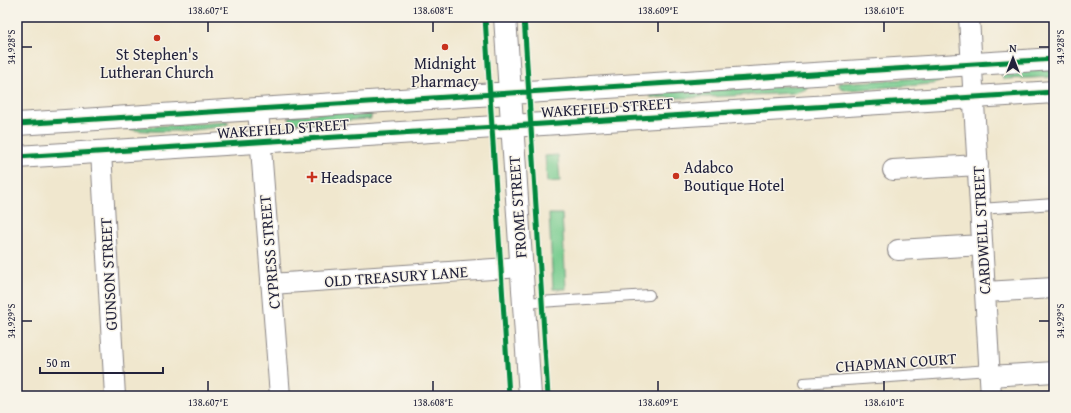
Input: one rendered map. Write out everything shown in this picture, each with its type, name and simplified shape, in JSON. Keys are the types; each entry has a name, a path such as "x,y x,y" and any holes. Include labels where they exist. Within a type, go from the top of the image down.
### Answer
{"main road":[{"name":"FROME STREET","path":"505,17 530,396"},
{"name":"WAKEFIELD STREET","path":"17,124 1054,59"},
{"path":"824,74 826,106"},
{"name":"WAKEFIELD STREET","path":"17,157 1054,92"}],"street":[{"name":"CARDWELL STREET","path":"969,17 991,396"},
{"name":"CYPRESS STREET","path":"258,109 280,396"},
{"name":"GUNSON STREET","path":"101,152 115,396"},
{"path":"893,170 978,165"},
{"path":"898,250 982,245"},
{"name":"OLD TREASURY LANE","path":"271,284 521,267"},
{"path":"985,292 1054,288"},
{"path":"990,373 1054,372"}],"lane":[{"path":"980,209 1054,204"},
{"path":"524,303 650,295"},
{"name":"CHAPMAN COURT","path":"804,383 990,373"}],"green space":[{"path":"1054,67 1054,77 1003,79 1002,73"},
{"path":"941,77 941,81 933,84 848,90 839,87 839,83"},
{"path":"807,85 807,89 793,93 688,98 650,97 650,92"},
{"path":"336,112 371,113 371,119 296,123 290,121 289,116"},
{"path":"228,122 228,124 220,126 176,131 145,131 124,128"},
{"path":"558,155 560,181 547,182 545,156"},
{"path":"549,214 562,214 566,289 553,289"}],"cycle path":[{"path":"485,17 509,396"},
{"path":"524,17 548,396"},
{"path":"17,124 1054,59"},
{"path":"17,157 1054,92"}],"place":[{"name":"St Stephen's Lutheran Church","path":"157,38"},
{"name":"Midnight Pharmacy","path":"445,47"},
{"name":"Adabco Boutique Hotel","path":"676,176"},
{"name":"Headspace","path":"312,177"}]}
